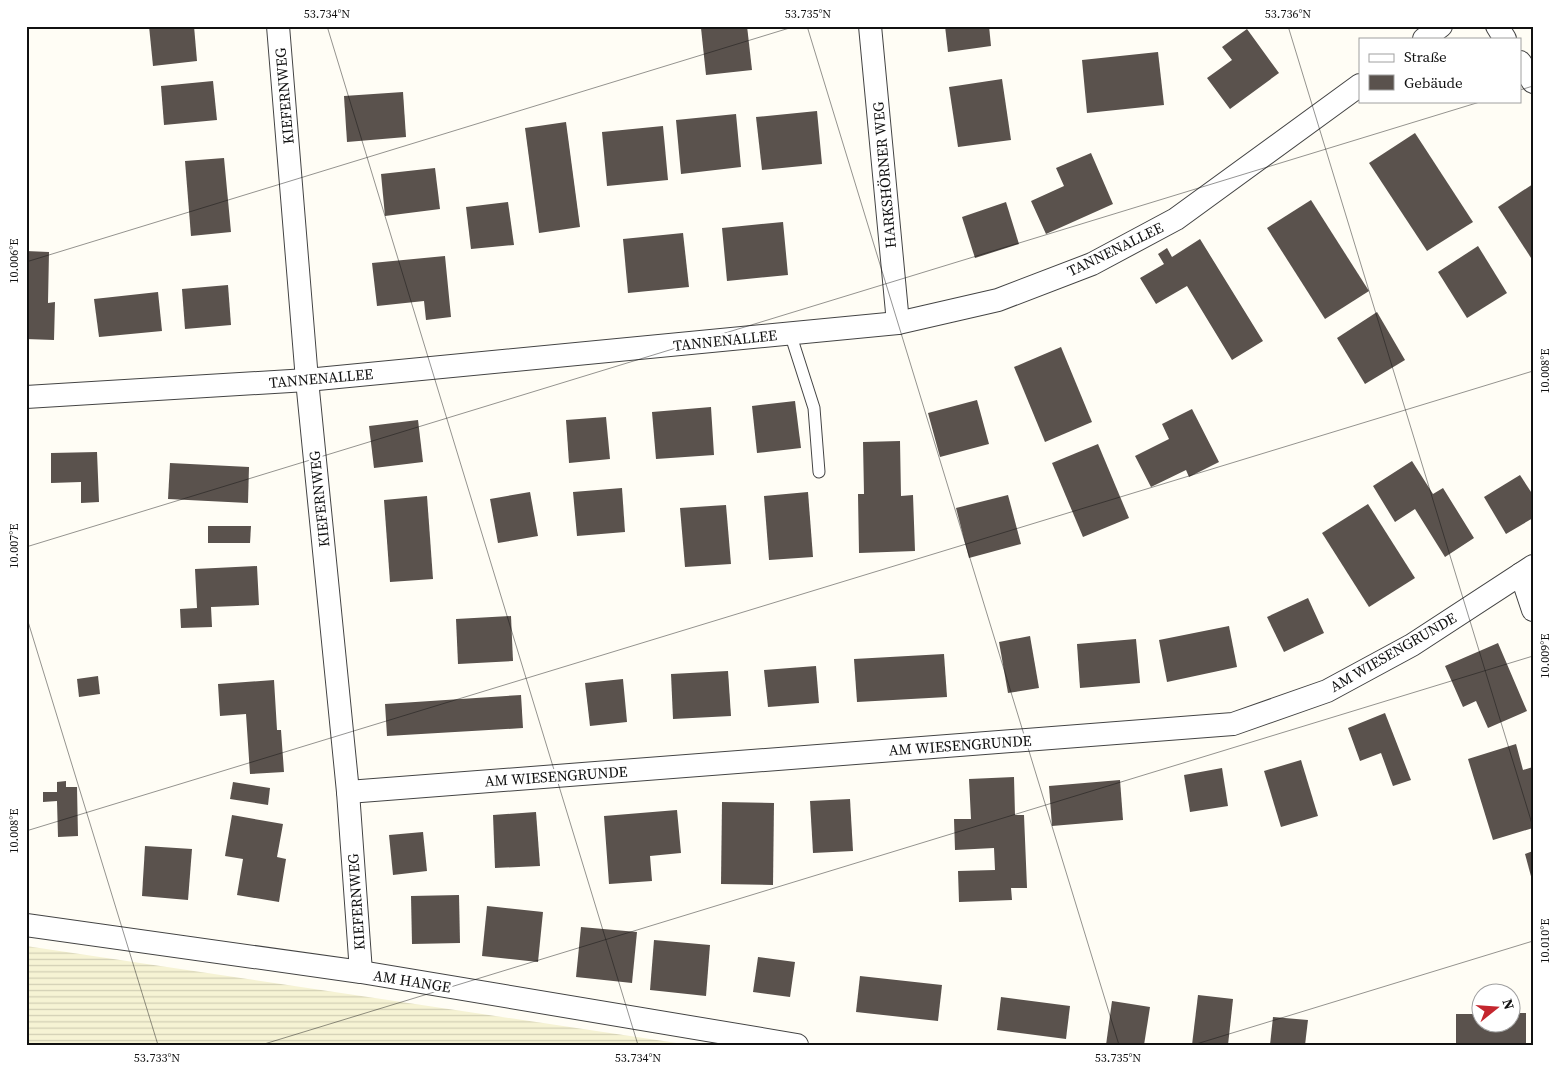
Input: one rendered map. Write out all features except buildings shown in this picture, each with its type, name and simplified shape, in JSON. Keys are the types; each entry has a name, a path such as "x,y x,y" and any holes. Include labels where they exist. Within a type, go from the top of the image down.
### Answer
{"street":[{"name":"KIEFERNWEG","path":"278,26 307,380 348,792 361,972"},
{"name":"HARKSHÖRNER WEG","path":"870,26 898,323"},
{"path":"1425,38 1441,26"},
{"path":"1497,26 1504,38"},
{"path":"1522,65 1533,82"},
{"name":"TANNENALLEE","path":"26,397 307,380 790,334 898,323 998,300 1092,264 1176,219 1359,86"},
{"path":"1527,570 1533,610"},
{"name":"AM WIESENGRUNDE","path":"348,792 1233,724 1327,691 1412,645 1527,570"},
{"name":"AM HANGE","path":"26,925 361,972 796,1045"}],"lane":[{"path":"790,334 814,408 819,472"}],"shaded area":[{"path":"26,946 690,1045 26,1045"}]}
